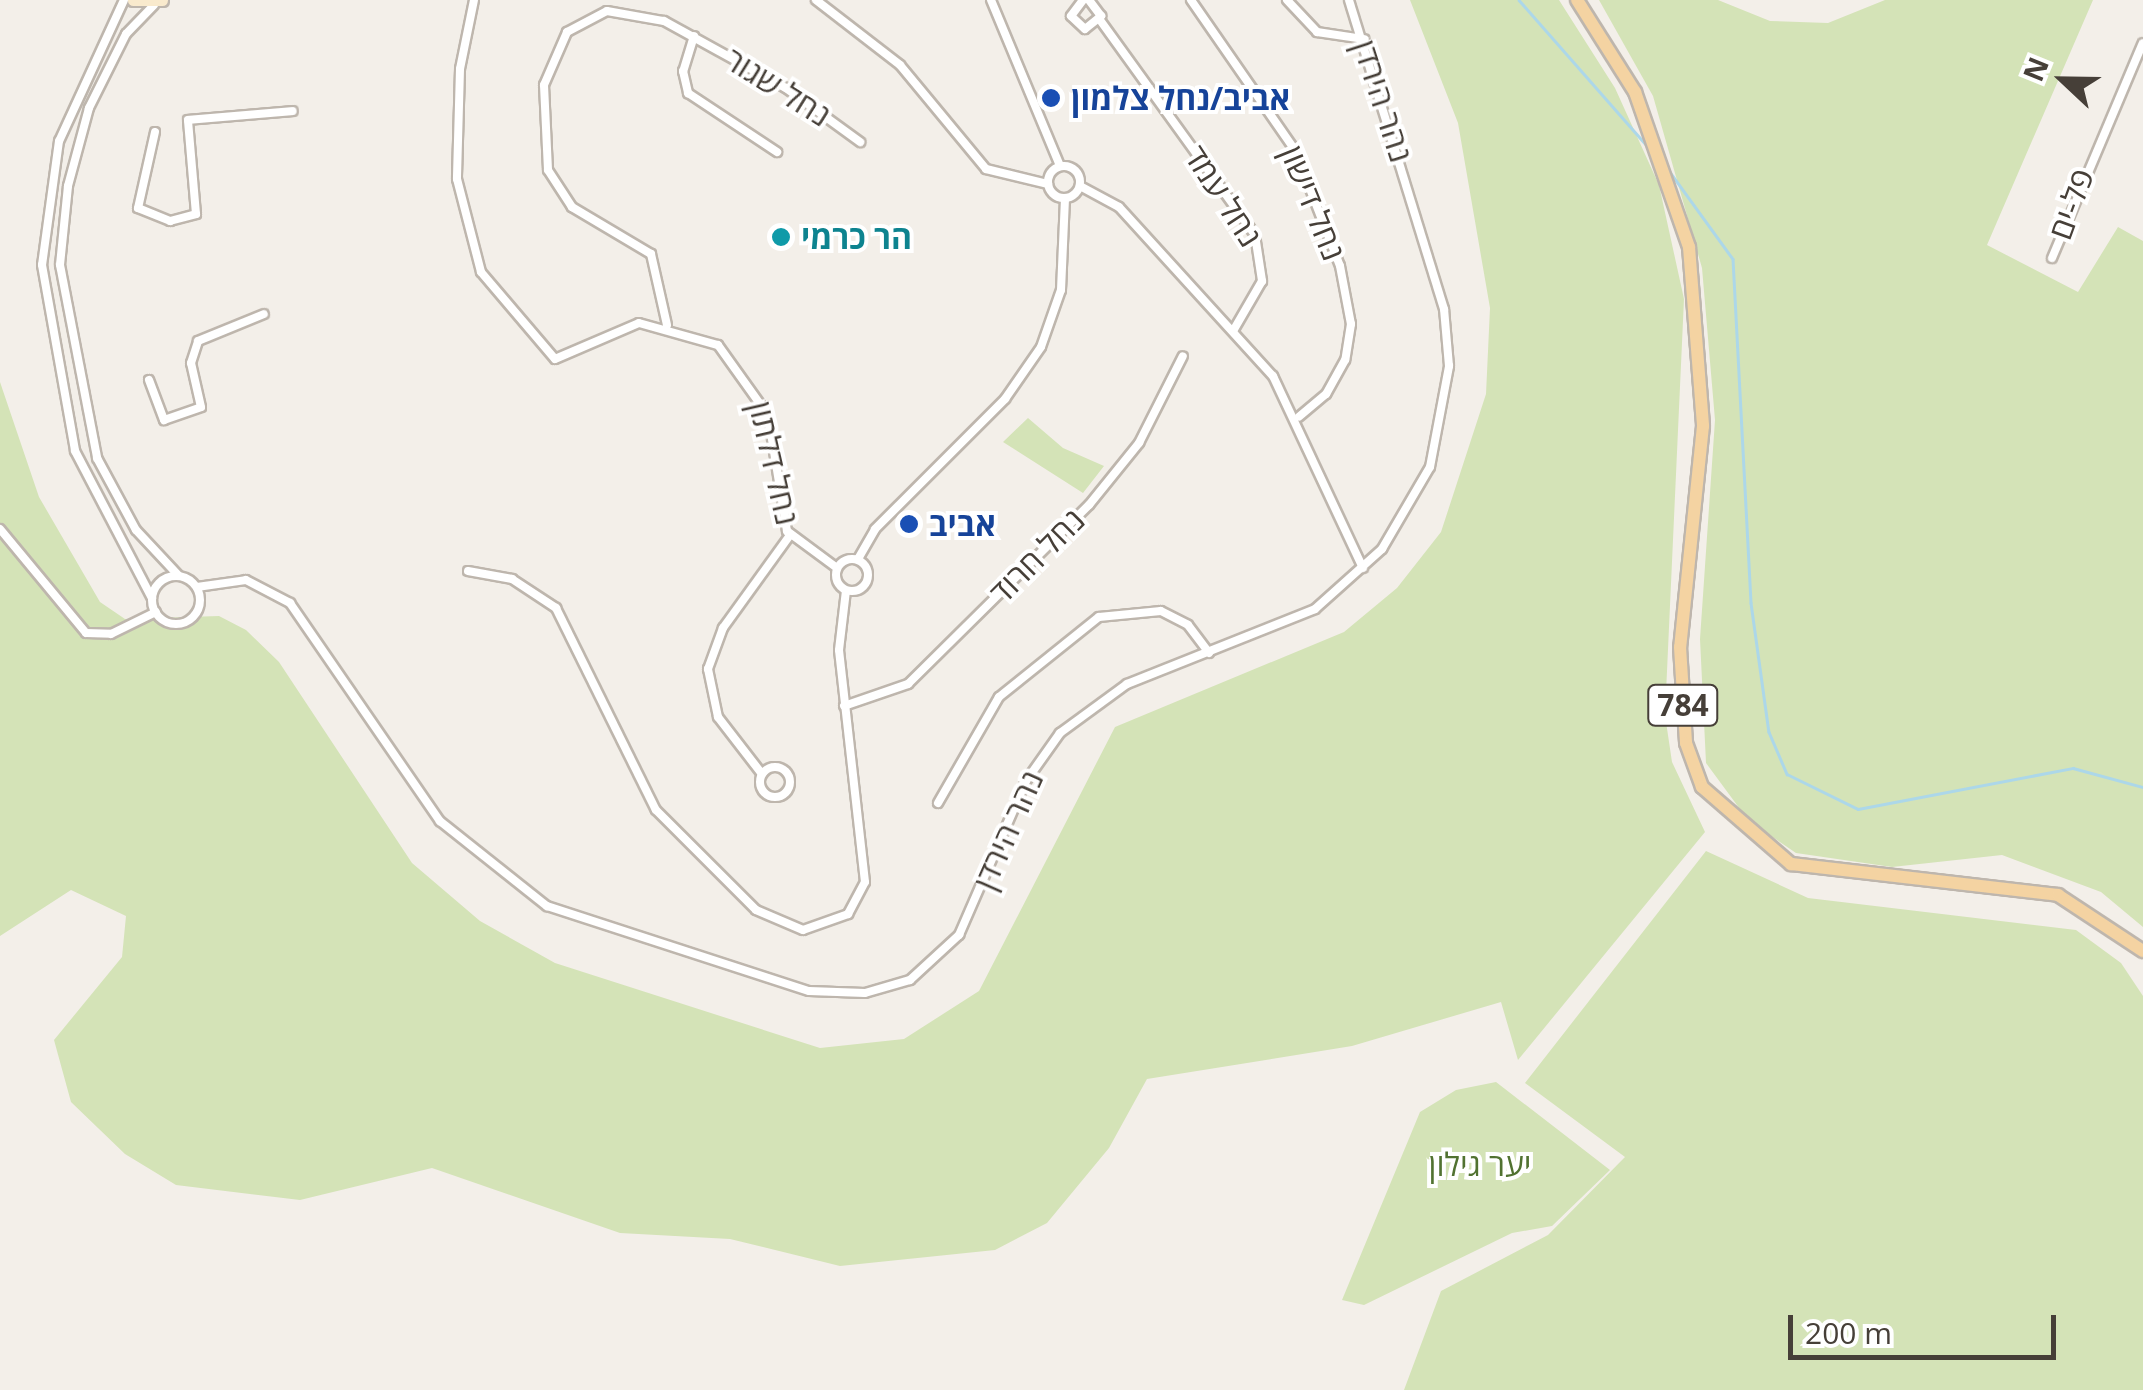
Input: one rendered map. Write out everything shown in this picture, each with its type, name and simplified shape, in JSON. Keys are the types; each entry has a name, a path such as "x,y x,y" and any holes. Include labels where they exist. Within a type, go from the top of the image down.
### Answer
{"main road":[{"name":"784","path":"1577,0 1635,92 1689,247 1703,409 1680,647 1686,743 1702,786 1791,864 2058,895 2143,951"}],"street":[{"path":"124,0 58,142 42,265 75,450 156,612 171,623 189,620 200,605 197,587 178,576 136,530 102,470 69,343 60,264 68,186 89,108 126,34 158,2"},
{"path":"134,0 158,2"},
{"name":"נחל דלתון","path":"474,0 459,82 463,223 489,284 555,359 610,328 667,324 718,345 756,387 790,536 837,568"},
{"path":"816,0 900,65 986,168 1048,184 1066,198"},
{"path":"991,0 1060,166"},
{"path":"1086,0 1072,9 1075,24 1087,30 1100,20"},
{"name":"נחל עמד","path":"1086,0 1255,235 1262,281 1234,331"},
{"name":"נחל דישון","path":"1191,0 1295,150 1340,266 1350,324 1345,360 1326,394 1299,417"},
{"path":"1287,0 1317,32 1364,39"},
{"name":"נהר הירדן","path":"197,587 246,580 290,603 424,802 521,891 606,931 838,994 889,989 945,953 1026,781 1080,714 1127,684 1289,623 1363,568 1430,467 1448,366 1430,248 1348,0"},
{"name":"נחל שגור","path":"667,324 652,254 557,190 543,149 544,85 558,44 592,16 643,13 694,36 860,142"},
{"name":"נחל שגור","path":"694,36 683,71 688,92 777,152"},
{"name":"פל-ים","path":"2052,258 2143,42"},
{"path":"155,132 138,208 170,221 196,214 188,120 293,111"},
{"path":"1048,184 1060,166"},
{"path":"1060,166 1074,170 1080,186 1119,207 1234,331 1299,417 1363,568"},
{"path":"468,571 512,579 556,608 650,802 756,910 786,927 834,923 865,882 844,706 846,590 837,568 858,559 875,528 1005,399 1041,346 1061,290 1066,198 1080,186"},
{"path":"150,380 164,420 201,407 191,363 198,341 264,314"},
{"name":"נחל חרוד","path":"844,706 914,679 1088,505 1138,444 1183,356"},
{"path":"0,528 86,633 110,634 156,612"},
{"path":"762,774 718,717 708,669 722,628 790,536"},
{"path":"846,590 867,581 858,559"},
{"path":"152,598 178,576"},
{"path":"938,803 999,697 1099,617 1160,611 1188,625 1209,653"}],"green space":[{"path":"1410,0 1559,0 1615,88 1659,185 1684,299 1665,715 1672,762 1705,832 1518,1060 1501,1002 1352,1046 1147,1079 1109,1148 1047,1223 995,1250 840,1266 730,1239 620,1233 432,1168 300,1200 176,1185 125,1154 71,1102 54,1040 122,957 126,916 71,890 0,936 0,382 39,497 100,602 125,619 219,616 246,630 279,662 412,863 480,921 555,963 820,1048 904,1039 979,991 1115,727 1344,632 1397,588 1441,532 1486,394 1490,308 1458,123"},
{"path":"1599,0 1718,0 1770,21 1828,23 1885,0 2093,0 1987,245 2078,292 2118,227 2143,241 2143,927 2101,892 2002,855 1892,867 1796,853 1748,820 1706,763 1700,639 1715,420 1702,268 1653,96"},
{"path":"1028,418 1063,448 1104,466 1083,493 1003,442"},
{"path":"1706,851 1808,898 2076,930 2121,963 2143,996 2143,1390 1404,1390 1441,1291 1548,1235 1625,1157 1525,1083"},
{"name":"יער גילון","path":"1496,1082 1610,1170 1552,1226 1512,1233 1364,1305 1342,1300 1420,1112 1456,1090"}],"waterway":[{"path":"1519,0 1650,149"},
{"path":"1670,172 1733,259 1751,603 1769,732 1787,774 1858,809 2073,768 2143,787"}],"place":[{"name":"אביב/נחל צלמון","path":"1051,98"},
{"name":"הר כרמי","path":"781,237"},
{"name":"אביב","path":"909,524"}]}
